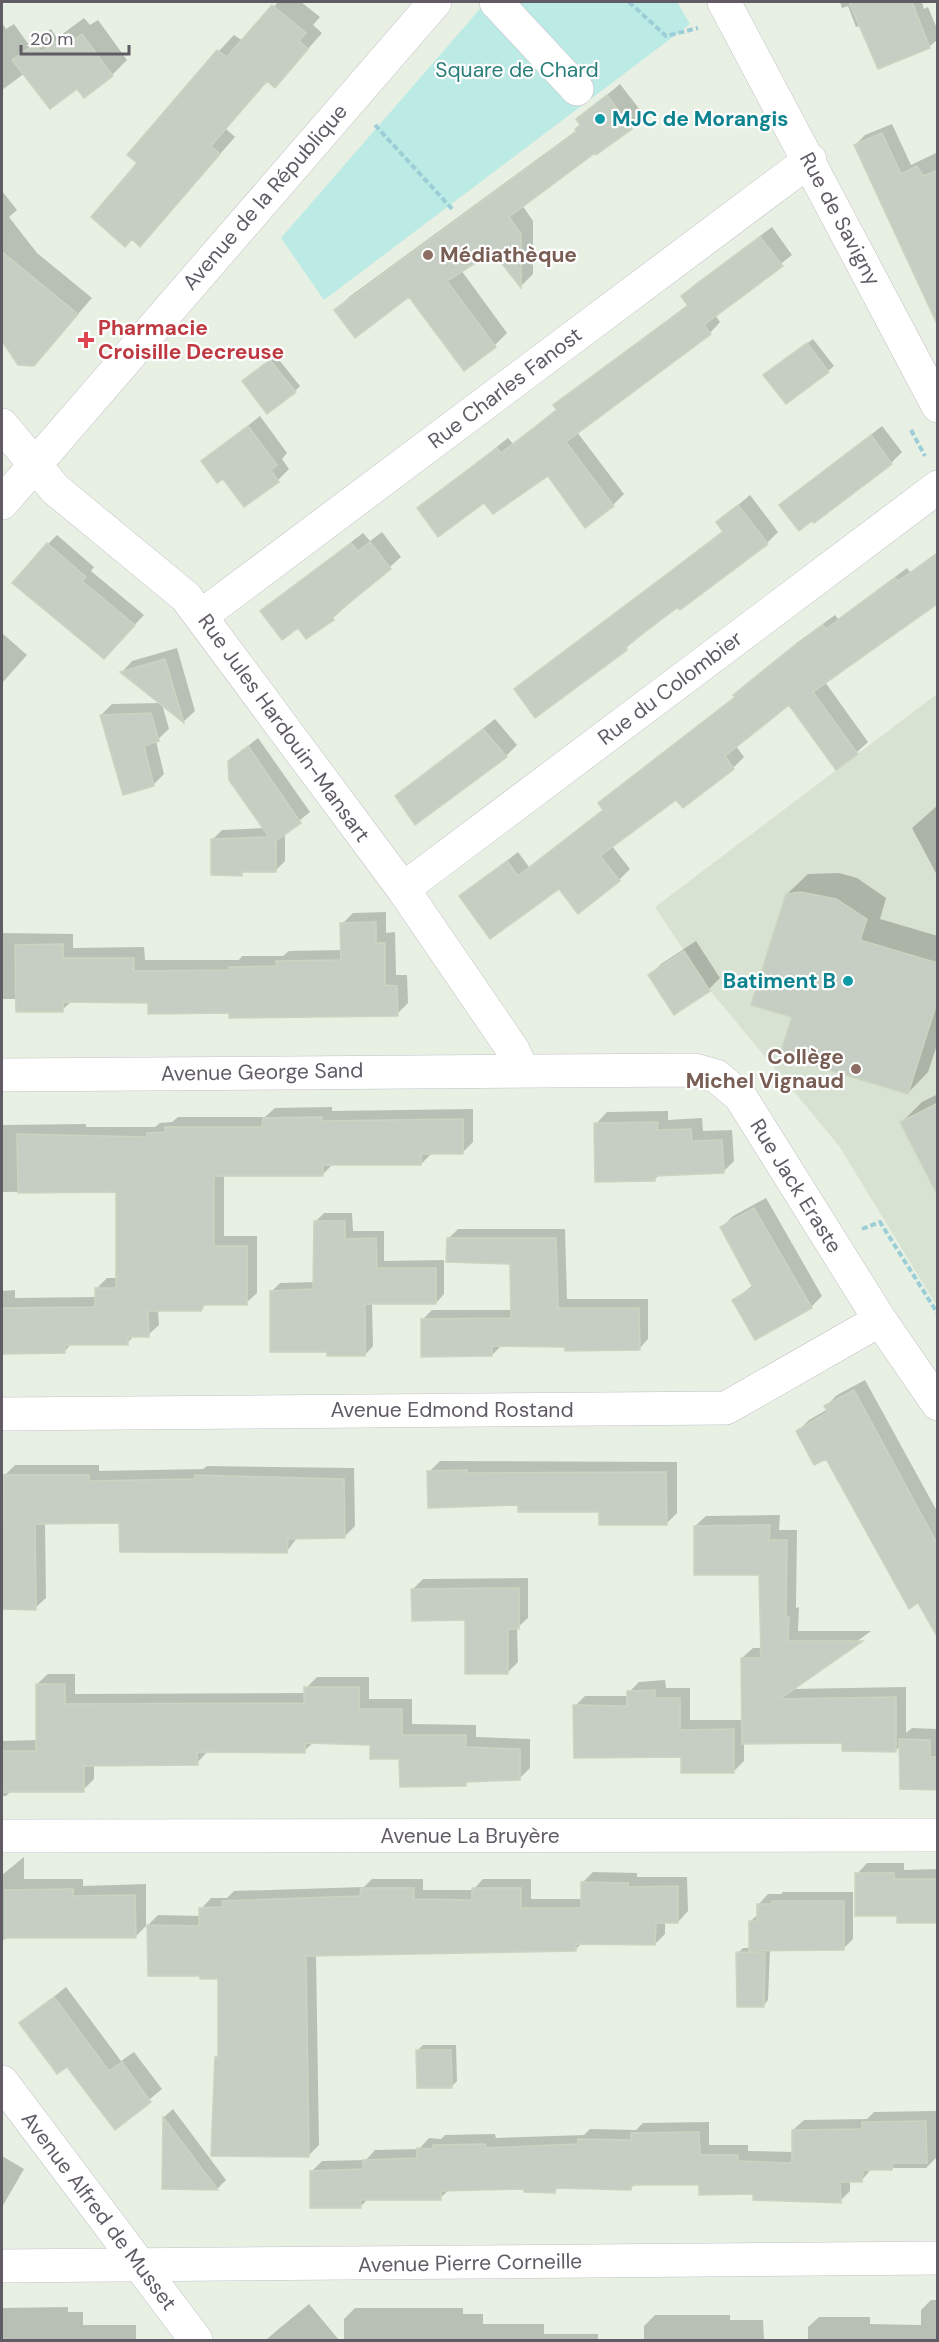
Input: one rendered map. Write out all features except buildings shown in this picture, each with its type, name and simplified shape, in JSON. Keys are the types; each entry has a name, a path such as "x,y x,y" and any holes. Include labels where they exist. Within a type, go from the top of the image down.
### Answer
{"street":[{"name":"Avenue de la République","path":"2,503 435,2"},
{"path":"496,2 577,89"},
{"name":"Rue de Savigny","path":"730,10 938,406"},
{"name":"Rue Charles Fanost","path":"201,616 810,160"},
{"name":"Rue Jules Hardouin-Mansart","path":"2,425 55,489 172,583 201,616 403,889 513,1050 522,1070"},
{"name":"Rue du Colombier","path":"403,889 938,487"},
{"name":"Avenue George Sand","path":"2,1075 522,1070"},
{"name":"Rue Jack Eraste","path":"522,1070 694,1070 716,1076 740,1096 880,1320 938,1404"},
{"name":"Avenue Edmond Rostand","path":"2,1414 726,1408 880,1320"},
{"name":"Avenue La Bruyère","path":"2,1836 938,1835"},
{"name":"Avenue Alfred de Musset","path":"2,2082 196,2340"},
{"name":"Avenue Pierre Corneille","path":"2,2266 938,2258"}],"path":[{"path":"629,2 666,36 730,10"},
{"path":"350,98 454,211"},
{"path":"831,1242 880,1222 938,1314"}],"shaded area":[{"name":"Collège Michel Vignaud","path":"937,694 937,1306 839,1146 712,993 655,907"}],"green space":[{"name":"Square de Chard","path":"486,2 677,2 690,24 324,300 281,238"}],"place":[{"name":"MJC de Morangis","path":"600,119"},
{"name":"Médiathèque","path":"428,255"},
{"name":"Pharmacie Croisille Decreuse","path":"86,340"},
{"name":"Batiment B","path":"848,981"},
{"name":"Collège Michel Vignaud","path":"856,1069"}]}
